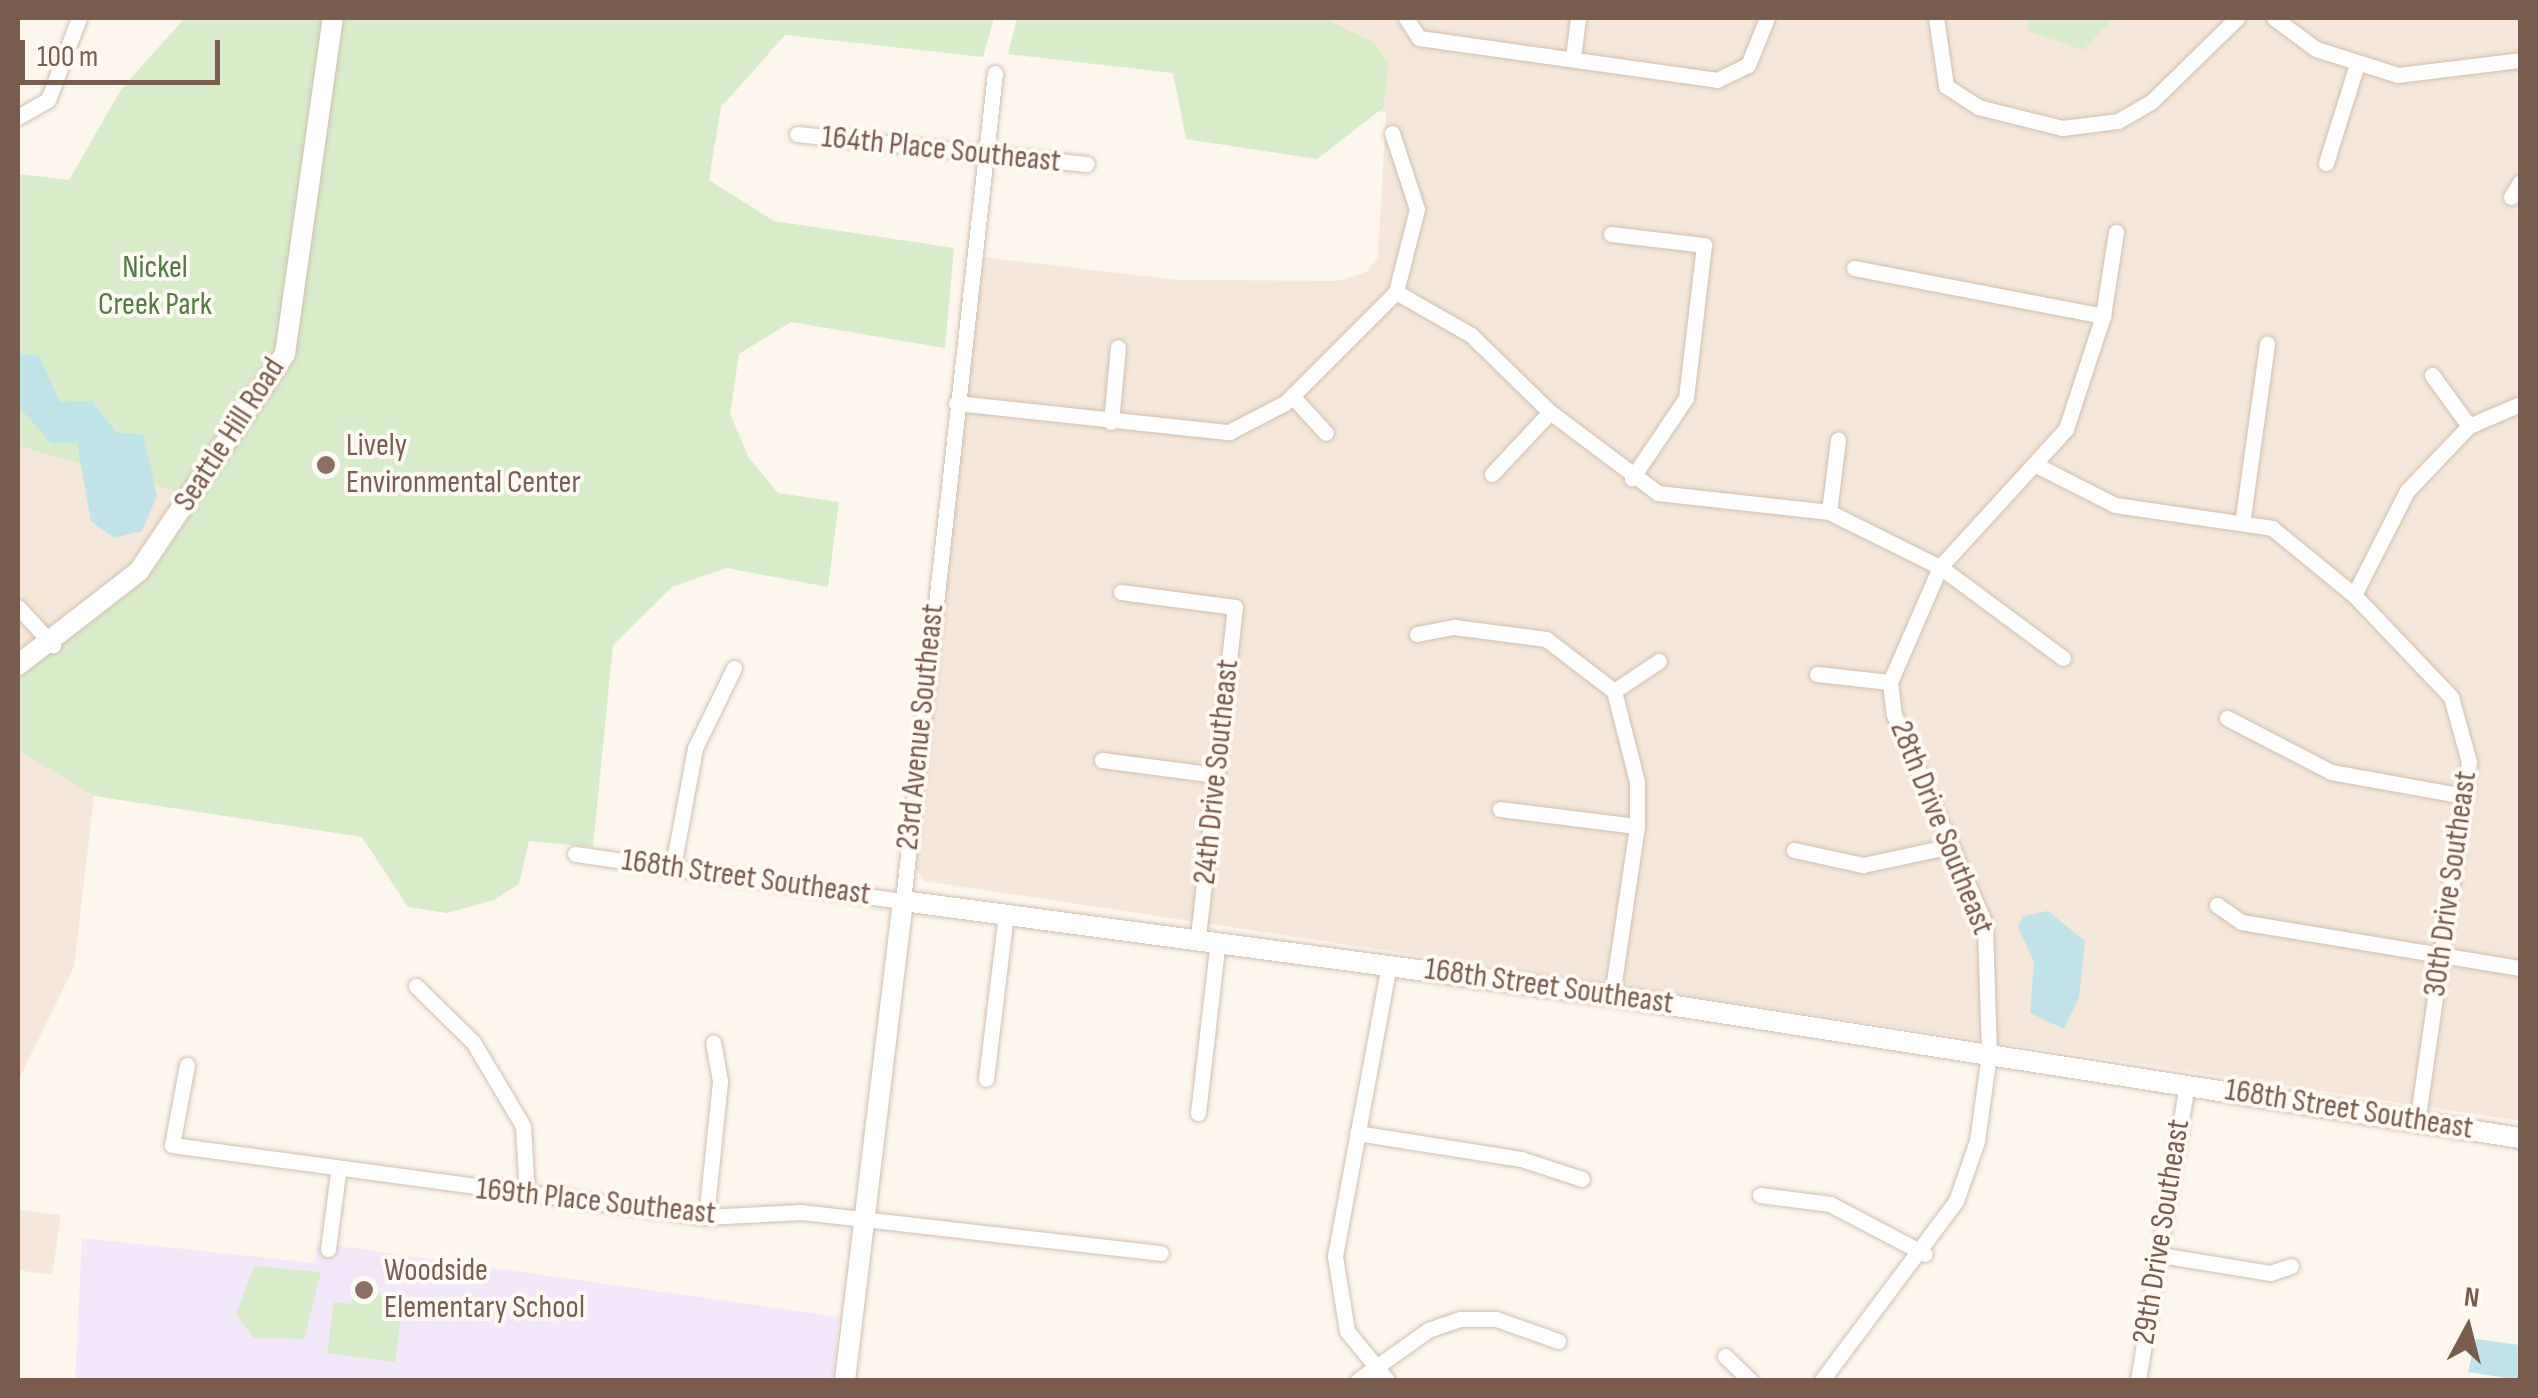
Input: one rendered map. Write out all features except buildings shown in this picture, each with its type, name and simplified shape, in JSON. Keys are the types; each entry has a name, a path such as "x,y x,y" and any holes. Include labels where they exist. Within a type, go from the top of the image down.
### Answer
{"street":[{"path":"18,118 48,100 79,18"},
{"name":"Seattle Hill Road","path":"18,665 53,645 139,571 286,354 333,18"},
{"path":"1573,58 1578,18"},
{"path":"1408,24 1573,58 1716,80 1748,65 1767,18"},
{"path":"1936,18 1946,86 2014,120 2093,128 2151,102 2237,18"},
{"path":"2274,18 2356,67 2442,76 2520,60"},
{"path":"2326,163 2356,67"},
{"name":"23rd Avenue Southeast","path":"845,1380 995,73"},
{"path":"956,404 1229,432 1292,396 1396,292 1418,209 1392,133"},
{"name":"164th Place Southeast","path":"797,134 983,160 1086,164"},
{"path":"2511,196 2520,182"},
{"name":"28th Drive Southeast","path":"1822,1380 1925,1254 1977,1141 1989,1054 1985,924 1894,715 1890,682 1940,567 2038,466 2084,390 2103,316 2116,232"},
{"path":"1611,234 1704,245 1686,398 1632,478"},
{"path":"1854,268 2103,316"},
{"path":"1396,292 1471,336 1550,412 1632,478 1673,497 1829,512 1940,567 2063,658"},
{"path":"2038,466 2115,505 2243,517 2267,344"},
{"path":"1111,422 1118,346"},
{"path":"2432,375 2470,426"},
{"path":"1292,396 1326,433"},
{"path":"2354,595 2406,491 2470,426 2520,404"},
{"path":"1492,474 1550,412"},
{"path":"1829,512 1838,440"},
{"name":"30th Drive Southeast","path":"2243,517 2299,546 2354,595 2451,696 2466,733 2465,796 2416,1121"},
{"name":"24th Drive Southeast","path":"1121,592 1235,606 1216,775 1198,1113"},
{"path":"18,607 53,645"},
{"path":"1417,634 1454,627 1546,639 1614,691 1637,782 1637,826 1612,996"},
{"path":"1614,691 1659,661"},
{"path":"674,866 695,748 734,668"},
{"path":"1816,674 1890,682"},
{"path":"2227,718 2331,772 2465,796"},
{"path":"1102,760 1216,775"},
{"path":"1500,810 1637,826"},
{"path":"1794,850 1864,866 1952,846"},
{"name":"168th Street Southeast","path":"574,854 1612,996 2520,1138"},
{"path":"2217,905 2242,922 2520,968"},
{"path":"986,1079 1006,913"},
{"path":"1382,1374 1348,1331 1335,1256 1389,964"},
{"path":"416,986 474,1042 524,1126 528,1196"},
{"path":"706,1217 720,1081 713,1043"},
{"name":"169th Place Southeast","path":"188,1065 172,1145 338,1173 706,1217 864,1220 1161,1252"},
{"name":"29th Drive Southeast","path":"2138,1380 2186,1084"},
{"path":"1357,1133 1521,1159 1582,1178"},
{"path":"328,1248 338,1173"},
{"path":"1760,1195 1830,1204 1925,1254"},
{"path":"2160,1255 2270,1273 2291,1266"},
{"path":"1358,1380 1382,1374 1460,1319 1512,1323 1558,1341"},
{"path":"1725,1356 1750,1380"}],"shaded area":[{"path":"1249,18 2520,18 2520,1121 924,881 914,865 981,257 1178,280 1337,281 1366,272 1378,257 1386,112 1243,99"},
{"path":"18,446 193,496 139,571 18,665"},
{"path":"18,750 94,796 74,967 18,1081"},
{"path":"18,1210 61,1215 52,1275 18,1270"},
{"name":"Woodside Elementary School","path":"82,1238 315,1263 317,1243 839,1317 832,1380 75,1380"}],"green space":[{"name":"Nickel Creek Park","path":"185,18 994,18 983,57 785,35 721,107 709,180 774,221 954,248 945,348 791,322 739,354 730,414 749,458 778,493 839,502 828,587 726,568 672,587 613,645 593,847 529,841 519,884 494,900 447,913 408,907 362,837 94,796 18,750 18,665 139,571 192,496 18,446 18,174 69,180 122,88"},
{"path":"1017,18 1323,18 1373,42 1389,64 1383,108 1317,159 1186,139 1173,73 1008,54"},
{"path":"2029,18 2114,18 2083,50 2028,31"},
{"path":"254,1266 321,1272 304,1339 254,1338 236,1315"},
{"path":"354,1291 404,1298 395,1362 327,1353 334,1302 352,1304"}],"water":[{"path":"18,353 39,356 60,402 92,401 117,433 143,434 157,496 142,531 114,538 91,521 77,443 51,443 18,406"},
{"path":"2048,911 2085,941 2079,998 2064,1029 2030,1013 2034,962 2018,927 2023,916"},
{"path":"2476,1339 2520,1345 2520,1380 2468,1372"}],"place":[{"name":"Lively Environmental Center","path":"326,465"},
{"name":"Woodside Elementary School","path":"364,1290"}]}
